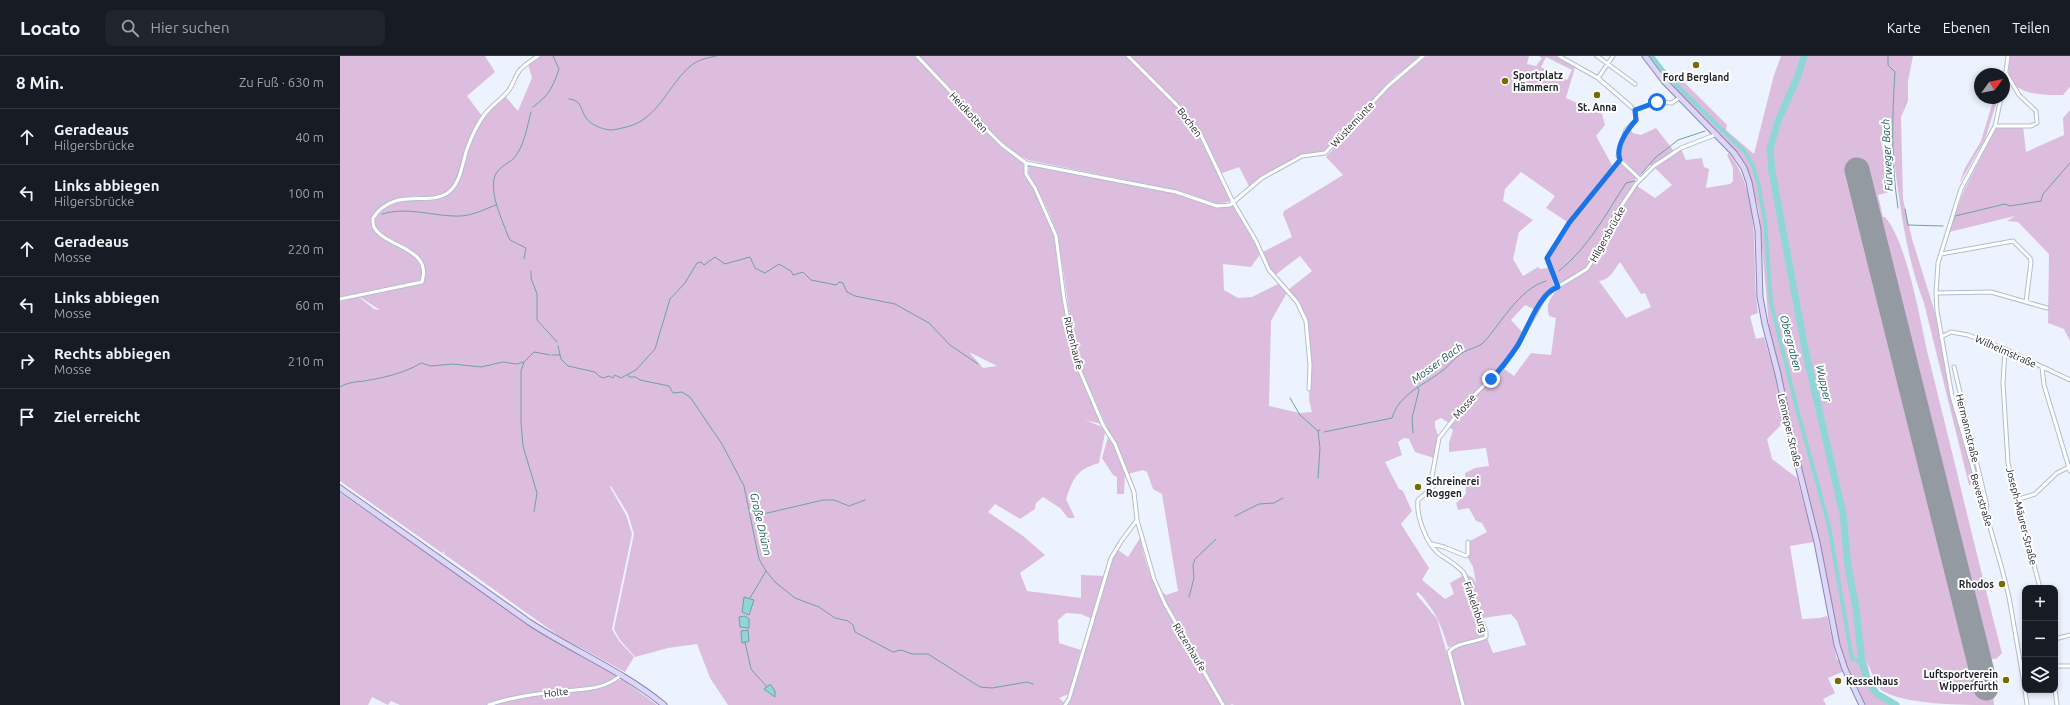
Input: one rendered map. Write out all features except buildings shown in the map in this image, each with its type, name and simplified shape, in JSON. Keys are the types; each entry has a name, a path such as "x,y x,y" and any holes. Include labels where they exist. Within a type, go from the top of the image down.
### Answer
{"main road":[{"path":"1645,56 1656,73 1716,134"},
{"name":"Lenneper Straße","path":"1716,134 1734,153 1744,168 1753,200 1758,230 1760,298 1762,314 1778,374 1791,437 1818,542 1837,645 1845,669 1862,705"},
{"path":"340,488 528,622 556,640 621,675 664,705"}],"street":[{"path":"340,299 422,282 425,274 420,262 408,249 384,237 374,227 373,218 378,210 392,201 413,198 432,198 443,195 452,189 461,171 468,148 485,114 509,90 519,71 538,56"},
{"name":"Heidkotten","path":"917,56 1002,145 1026,162"},
{"name":"Bochen","path":"1128,56 1179,107 1200,134 1233,202"},
{"name":"Wüstemünte","path":"1233,202 1262,178 1302,156 1326,153 1388,86 1423,56"},
{"path":"1559,56 1576,64 1598,78 1635,110 1636,120 1626,130 1618,156 1620,160 1640,179"},
{"path":"1597,56 1635,84"},
{"path":"1598,78 1613,56"},
{"path":"2007,68 2008,56"},
{"path":"1995,126 2031,126 2037,123 2036,112 2019,95 2010,80"},
{"path":"1635,110 1657,102 1672,103 1680,97"},
{"name":"Beverstraße","path":"2000,104 1995,126 1961,189 1941,254 1936,292 1937,311 1952,396 1998,553 2009,597 2022,673"},
{"name":"Hilgersbrücke","path":"1567,282 1587,269 1598,252 1614,217 1640,179 1654,166 1681,148 1716,134"},
{"path":"1558,287 1547,258 1569,223 1620,160"},
{"path":"1026,162 1176,192 1217,206 1233,202 1256,241 1269,270 1288,290 1306,321 1310,365 1309,389"},
{"name":"Ritzenhaufe","path":"1026,162 1026,174 1035,188 1056,236 1064,298 1074,352 1097,412 1106,432 1114,444 1134,492 1137,520 1146,554 1165,604 1224,705"},
{"path":"1941,254 2013,241 2030,258 2031,262 2026,302"},
{"name":"Mosse","path":"1443,432 1467,402 1502,368 1518,344 1546,294 1567,282"},
{"path":"1936,292 1992,292 2047,308"},
{"name":"Wilhelmstraße","path":"1941,337 1951,332 1956,332 2006,349 2070,380"},
{"name":"Joseph-Mäurer-Straße","path":"2006,349 2003,400 2008,462 2016,500 2039,585"},
{"path":"2016,500 2034,494 2057,472 2070,468 2044,385 2042,367"},
{"name":"Hermannstraße","path":"1954,368 1987,506 1985,512"},
{"name":"Finkelnburg","path":"1443,432 1436,448 1432,487 1418,500 1421,522 1432,544 1438,553 1460,568 1464,573 1486,632 1486,637 1458,646 1449,652 1463,705"},
{"path":"1065,705 1069,699 1111,558 1137,520"},
{"path":"1432,544 1466,556 1468,554 1468,542"},
{"path":"2058,638 2070,635"},
{"path":"2058,666 2070,666"},
{"name":"Holte","path":"489,705 562,691 596,688 616,679 621,675"},
{"name":"Beverstraße","path":"2025,693 2027,705"},
{"path":"2056,693 2057,705"}],"shaded area":[{"path":"340,56 485,56 495,72 467,96 482,116 468,145 459,174 453,186 443,194 439,195 413,196 394,200 381,207 373,217 373,227 385,239 408,250 419,263 424,274 421,282 340,298"},
{"path":"539,56 1418,56 1420,58 1395,76 1326,150 1302,156 1262,178 1250,188 1239,167 1220,174 1232,201 1217,204 1155,186 1028,160 1004,147 1023,163 1054,237 1062,298 1073,353 1101,424 1085,420 1102,427 1105,433 1099,463 1085,468 1077,475 1071,485 1066,499 1075,518 1068,518 1060,508 1043,497 1036,503 1035,509 1020,519 995,504 988,512 1023,536 1045,555 1020,573 1027,591 1081,598 1081,575 1105,576 1092,619 1081,614 1066,613 1058,620 1059,643 1081,650 1069,694 1059,698 1067,705 728,705 710,678 697,644 668,648 635,657 620,640 614,629 634,534 628,514 611,486 610,487 626,515 632,534 612,629 619,641 634,657 625,672 559,636 444,554 445,551 442,553 340,481 340,299 359,297 374,309 380,310 360,297 422,283 426,274 422,262 409,248 384,236 375,227 376,215 382,208 391,203 437,197 452,190 475,133 487,112 505,96 518,111 532,78 528,64","holes":["969,352 997,366 983,368"]},
{"path":"1427,56 1529,56 1527,64 1536,66 1542,58 1539,56 1559,56 1576,64 1566,98 1602,114 1605,125 1596,136 1613,167 1622,163 1636,178 1618,211 1637,186 1655,198 1672,185 1654,167 1681,149 1686,160 1702,158 1704,167 1709,169 1706,188 1730,184 1733,181 1733,168 1727,155 1729,153 1740,171 1747,190 1754,231 1758,313 1750,316 1756,339 1764,337 1775,375 1783,423 1767,439 1772,459 1797,478 1814,542 1790,546 1802,619 1827,616 1837,660 1843,657 1833,615 1820,541 1796,446 1769,327 1759,212 1752,184 1747,169 1736,151 1673,87 1677,75 1727,125 1726,130 1754,154 1774,75 1781,56 1913,56 1908,81 1908,101 1901,117 1903,199 1912,239 1934,309 1952,396 1976,483 1969,485 1924,303 1911,262 1902,220 1890,134 1881,140 1889,192 1878,195 1883,217 1885,217 1893,229 1900,244 1912,282 1928,355 2002,653 1996,659 1991,659 1994,705 1934,703 1904,699 1891,695 1881,690 1867,662 1875,695 1894,705 1866,705 1849,669 1828,678 1835,693 1823,699 1826,705 1465,705 1450,653 1452,649 1487,638 1493,653 1526,645 1517,621 1511,614 1483,618 1466,574 1473,578 1476,583 1473,567 1467,556 1468,542 1487,532 1482,523 1476,521 1469,508 1458,510 1456,503 1466,494 1465,473 1475,468 1489,466 1486,448 1449,452 1449,443 1453,430 1449,427 1468,403 1504,369 1514,376 1531,353 1551,355 1556,318 1549,316 1549,302 1557,290 1582,273 1562,283 1557,282 1549,258 1569,223 1546,208 1555,196 1521,172 1505,189 1503,201 1533,220 1519,232 1513,259 1523,276 1538,267 1540,269 1548,268 1554,286 1545,293 1536,310 1525,305 1511,320 1523,333 1499,368 1466,401 1449,423 1441,418 1435,421 1435,427 1439,438 1434,458 1415,452 1409,439 1404,438 1398,442 1402,455 1385,462 1399,489 1403,491 1412,511 1401,524 1429,568 1422,580 1445,599 1454,594 1450,583 1464,575 1485,632 1482,638 1448,647 1443,631 1440,624 1433,611 1418,592 1416,594 1437,619 1462,705 1232,705 1236,703 1230,705 1068,705 1112,560 1118,550 1128,557 1140,538 1148,570 1155,584 1166,595 1178,591 1162,494 1153,489 1147,472 1143,470 1128,474 1081,369 1073,336 1055,229 1045,204 1028,173 1030,165 1176,192 1217,206 1233,202 1261,253 1292,237 1283,214 1284,211 1343,175 1326,157 1389,87","holes":["1546,57 1572,70 1567,80 1541,67","1261,253 1274,276 1300,256 1312,271 1288,290 1280,283 1252,297 1238,298 1224,290 1223,264 1251,267","1620,262 1641,294 1645,293 1651,307 1626,318 1599,281 1606,279","1288,291 1306,321 1310,365 1309,400 1312,412 1300,413 1269,406 1271,321"]},
{"path":"2010,56 2070,56 2070,87 2063,95 2047,95 2022,90 2011,80 2009,68"},
{"path":"1992,104 1996,104 1985,139 1959,184 1965,168 1981,141"},
{"path":"2070,110 2070,341 2064,329 2048,323 2049,254 2018,222 2007,221 2015,216 1949,232 1964,190 1996,128 2023,126 2026,152 2064,135 2063,118"},
{"path":"1629,128 1633,133 1641,135 1656,128 1674,151 1652,166 1649,165 1640,177 1620,156"},
{"path":"1108,437 1113,444 1125,474 1124,494 1117,494 1117,477 1113,475 1102,458"},
{"path":"340,493 531,625 618,676 596,688 622,679 657,705 400,705 391,701 388,705 372,697 368,705 340,705"},
{"path":"744,597 754,600 749,615 742,612"},
{"path":"745,616 749,619 749,628 740,627 739,617"},
{"path":"748,630 749,641 742,643 741,631"},
{"path":"771,685 775,691 775,697 764,689"}],"waterway":[{"name":"Große Dhünn","path":"533,107 543,99 552,87 557,76 559,69 553,56"},
{"path":"569,99 579,103 586,118 594,125 610,130 622,128 635,124 654,110 684,72 693,64 716,56"},
{"name":"Obergraben","path":"1652,56 1669,78 1745,152 1753,166 1758,182 1765,221 1771,303 1797,409 1829,526 1852,659 1862,663"},
{"name":"Wupper","path":"1804,56 1797,78 1778,121 1770,149 1772,172 1805,349 1843,514 1848,566 1856,608 1862,663 1868,682 1877,694 1896,705"},
{"name":"Fürweger Bach","path":"1888,56 1888,65 1895,72 1893,140 1894,174 1898,208"},
{"name":"Große Dhünn","path":"524,259 526,248 510,240 498,208 493,186 497,172 514,158 520,148 525,136 531,112"},
{"name":"Mosser Bach","path":"1642,173 1655,158 1678,140 1705,131"},
{"name":"Fürweger Bach","path":"1951,226 1955,216 2005,204 2010,206 2041,201 2043,194 2070,163"},
{"name":"Mosser Bach","path":"1559,271 1588,241 1626,183 1635,181"},
{"path":"382,214 412,211 461,216 475,213 496,205"},
{"name":"Fürweger Bach","path":"1905,209 1908,225 1943,226"},
{"path":"558,346 561,359 568,366 595,372 603,378 609,376 613,378 615,375 621,378 636,370 655,349 670,299 685,283 697,263 701,262 704,265 715,257 725,264 750,257 755,268 765,273 779,264 791,271 793,275 803,272 811,280 836,285 839,282 843,283 847,292 855,296 895,304 929,323 950,345 978,364"},
{"name":"Große Dhünn","path":"531,271 531,278 537,294 537,320 557,342"},
{"name":"Mosser Bach","path":"1324,432 1392,418 1400,402 1406,396 1442,371 1462,353 1482,344 1527,291 1546,281"},
{"path":"340,387 349,383 394,375 421,363 431,366 453,364 481,367 503,362 516,364 524,362 534,352 550,355"},
{"name":"Große Dhünn","path":"552,355 560,355"},
{"path":"524,362 521,371 521,422 523,446 537,493 534,512"},
{"name":"Große Dhünn","path":"628,375 629,377 636,377 640,380 669,386 673,393 682,392 690,397 722,444 744,486 759,559 775,582 795,598 819,607 835,618 848,621 853,625 855,632 893,652 901,650 912,654 928,654 980,687 992,688 1027,682 1033,684"},
{"path":"1413,433 1412,418 1419,390 1417,387"},
{"path":"1290,398 1300,415 1318,431"},
{"name":"Mosser Bach","path":"1318,478 1320,448 1318,431 1320,430"},
{"name":"Mosser Bach","path":"1235,516 1259,504 1274,503 1283,498"},
{"path":"750,509 759,515 823,500 834,500 849,506 865,500"},
{"name":"Mosser Bach","path":"1189,597 1194,578 1193,565 1195,559 1216,539"},
{"path":"750,598 766,571"},
{"path":"745,642 751,669 767,687"}],"runway":[{"path":"1857,170 1986,688"}],"place":[{"name":"Ford Bergland","path":"1696,65"},
{"name":"Sportplatz Hämmern","path":"1505,81"},
{"name":"St. Anna","path":"1597,95"},
{"name":"Schreinerei Roggen","path":"1418,487"},
{"name":"Rhodos","path":"2002,584"},
{"name":"Luftsportverein Wipperfürth","path":"2006,680"},
{"name":"Kesselhaus","path":"1838,681"}],"route":[{"path":"1491,379 1502,368 1518,344 1546,294 1558,287 1549,268 1547,258 1569,223 1620,160 1618,156 1626,130 1636,120 1635,110 1640,110 1657,102"}]}
